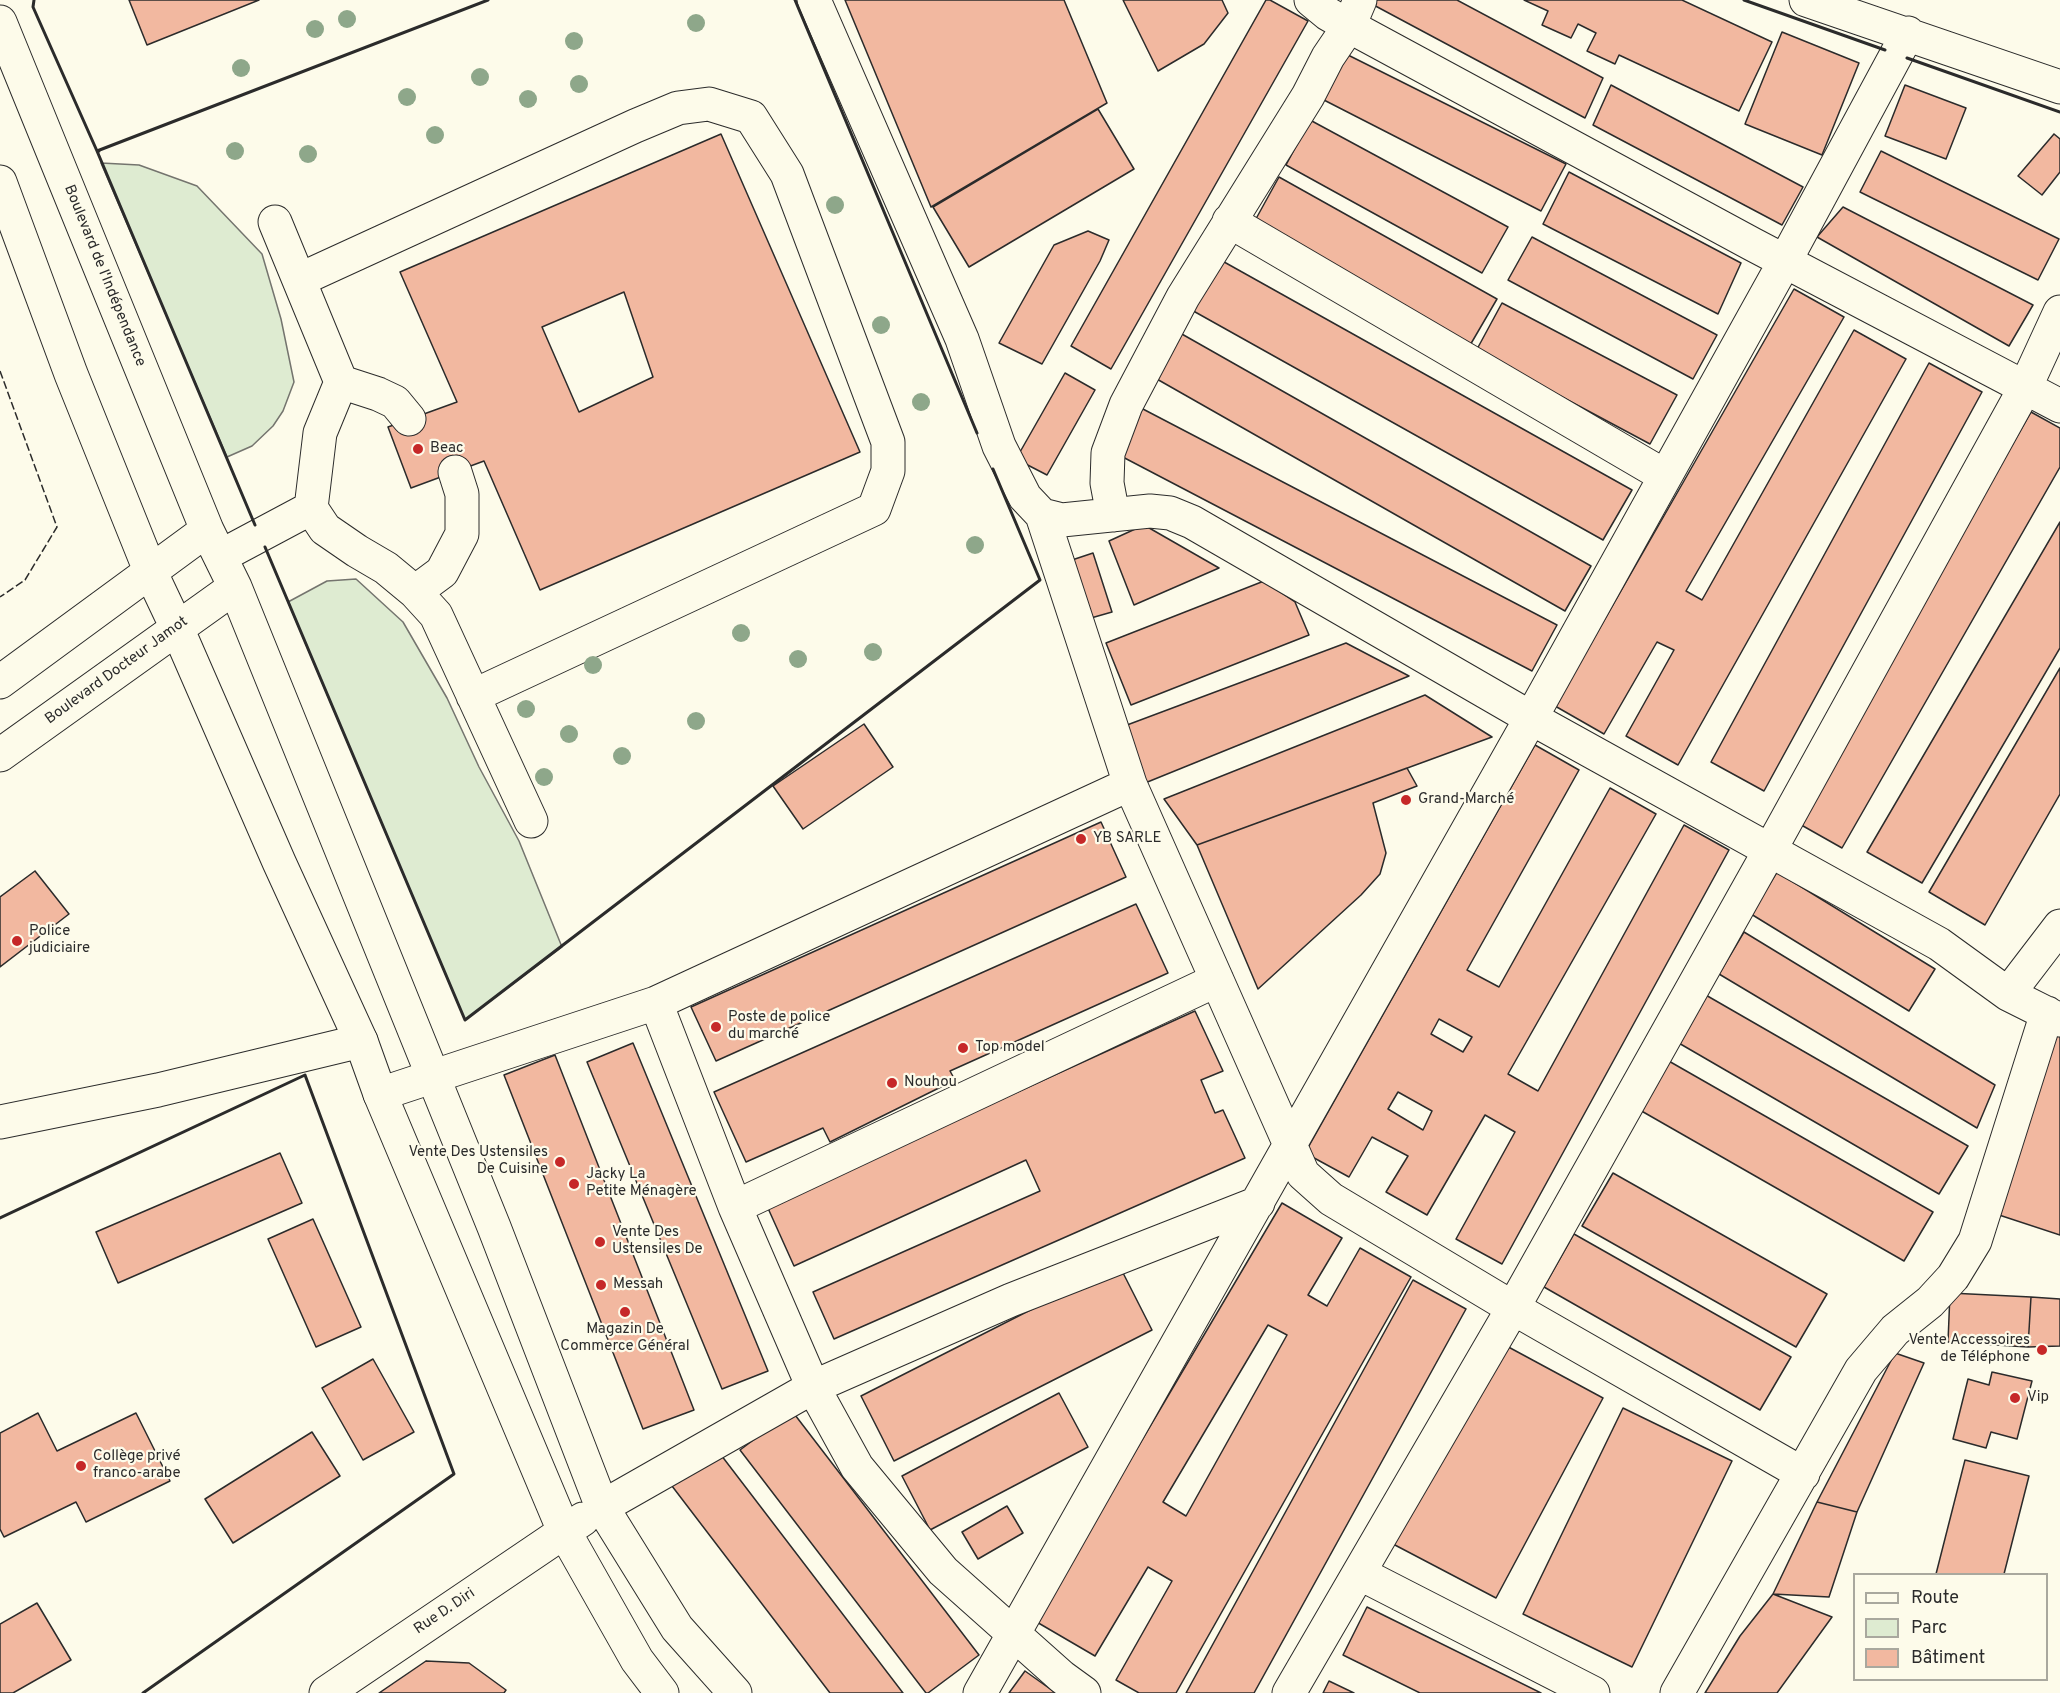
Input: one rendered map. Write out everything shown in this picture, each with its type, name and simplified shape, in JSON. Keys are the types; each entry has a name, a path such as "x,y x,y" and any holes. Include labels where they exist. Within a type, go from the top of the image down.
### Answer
{"street":[{"path":"814,0 962,339 999,446 1025,497 1042,514 1130,784 1303,1174 1331,1199 1513,1308 1803,1474"},
{"path":"1311,0 1328,14 1354,13 1785,261 2060,406"},
{"path":"1806,0 1908,33 2060,87"},
{"path":"1113,514 1107,483 1108,453 1126,405 1184,297 1308,96 1354,13"},
{"name":"Boulevard de l'Indépendance","path":"0,22 234,587 494,1227 602,1507 677,1628 735,1693"},
{"path":"980,1693 1531,718 1785,261 1908,33"},
{"path":"299,280 678,108 709,104 751,117 787,174 888,442 888,471 874,509 474,696"},
{"path":"0,182 71,374 151,573 361,1041 380,1094 564,1531 637,1660 662,1693"},
{"path":"1229,221 1665,476"},
{"path":"275,222 341,382 320,433 311,508 325,528 386,568 415,592 436,615 531,820"},
{"path":"1289,1693 1513,1308 1770,850 2025,388 2060,312"},
{"path":"341,382 395,402 409,419"},
{"path":"415,592 442,572 462,534 462,494 454,472"},
{"path":"0,682 151,573 214,543 311,508"},
{"path":"1042,514 1062,520 1150,511 1170,513 1192,522 1531,718 1939,944 2008,994 2054,1017 1975,1241 1953,1277 1930,1302 1895,1330 1861,1370 1677,1693"},
{"name":"Boulevard Docteur Jamot","path":"0,755 234,587"},
{"path":"380,1094 656,1003 1130,784"},
{"path":"2008,994 2060,926"},
{"path":"735,1207 1217,981"},
{"path":"656,1003 735,1207 813,1387 857,1467 943,1571 1062,1677 1084,1693"},
{"path":"0,1122 158,1090 361,1041"},
{"name":"Rue D. Diri","path":"326,1693 602,1507 813,1387 1011,1300 1258,1203"},
{"path":"1359,1573 1593,1693"}],"green space":[{"path":"101,163 139,165 197,186 262,254 281,319 294,382 283,411 273,426 252,446 227,457"},
{"path":"356,579 403,622 447,698 479,767 519,841 562,947 465,1020 288,602 327,581"}],"building":[{"path":"129,0 259,0 147,45"},
{"path":"845,0 1064,0 1107,103 931,207"},
{"path":"1123,0 1222,0 1228,13 1204,44 1158,71"},
{"path":"1266,0 1308,21 1111,369 1071,346"},
{"path":"1368,0 1457,0 1603,78 1585,118"},
{"path":"1524,0 1682,0 1772,42 1739,111 1619,55 1615,64 1587,51 1596,33 1578,24 1571,38 1542,25 1548,11"},
{"path":"1782,32 1859,63 1822,155 1745,124"},
{"path":"1344,53 1566,164 1541,211 1320,98"},
{"path":"1611,85 1803,187 1782,225 1593,125"},
{"path":"1905,85 1966,108 1946,159 1885,136"},
{"path":"1098,109 1134,169 969,267 933,207"},
{"path":"1310,120 1508,227 1482,273 1286,165"},
{"path":"721,134 860,452 540,590 484,461 411,488 388,427 457,402 400,272","holes":["624,292 653,377 579,412 542,327"]},
{"path":"2054,134 2060,139 2060,172 2042,195 2018,176"},
{"path":"1881,151 2059,239 2038,280 1860,192"},
{"path":"1569,172 1741,263 1718,314 1543,224"},
{"path":"1279,177 1497,299 1469,347 1252,226"},
{"path":"1843,207 2033,305 2009,346 1817,237"},
{"path":"1088,231 1109,240 1100,261 1042,364 999,343 1054,245"},
{"path":"1532,237 1717,335 1693,379 1508,280"},
{"path":"1217,258 1632,490 1603,540 1188,308"},
{"path":"1794,289 1844,317 1686,591 1702,600 1854,330 1906,359 1678,765 1626,736 1674,650 1657,642 1604,734 1555,706"},
{"path":"1502,303 1677,395 1650,444 1476,351"},
{"path":"1173,329 1591,566 1565,611 1148,374"},
{"path":"1929,363 1982,392 1764,791 1711,762"},
{"path":"1065,373 1095,390 1047,475 1016,459"},
{"path":"1141,408 1557,625 1532,671 1117,454"},
{"path":"2031,412 2060,428 2060,467 1842,848 1796,822"},
{"path":"2060,522 2060,648 1922,883 1867,852"},
{"path":"1144,525 1219,568 1134,605 1109,541"},
{"path":"1093,553 1112,612 1091,618 1072,560"},
{"path":"1264,581 1295,602 1309,635 1131,705 1106,643"},
{"path":"1346,643 1409,676 1145,783 1119,728"},
{"path":"2060,668 2060,794 1985,925 1929,892"},
{"path":"1425,695 1492,737 1197,845 1164,799"},
{"path":"864,724 893,767 803,829 773,786"},
{"path":"1535,745 1579,770 1467,970 1499,987 1610,788 1656,814 1508,1074 1538,1091 1684,825 1729,850 1502,1264 1456,1239 1515,1132 1485,1115 1427,1215 1386,1192 1408,1156 1372,1137 1349,1177 1305,1153","holes":["1439,1019 1472,1037 1463,1052 1431,1034","1398,1092 1432,1111 1423,1130 1388,1109"]},
{"path":"1407,768 1417,786 1373,803 1386,853 1380,874 1361,895 1258,989 1197,845"},
{"path":"1101,822 1126,877 716,1061 691,1007"},
{"name":"Police judiciaire","path":"35,871 69,914 0,967 0,897"},
{"path":"1777,872 1935,969 1909,1011 1751,914"},
{"path":"1136,904 1168,973 950,1071 955,1080 830,1142 823,1128 746,1162 714,1092"},
{"path":"1744,932 1995,1085 1977,1128 1719,974"},
{"path":"1704,994 1968,1146 1939,1194 1677,1042"},
{"path":"1195,1011 1223,1071 1201,1080 1215,1113 1223,1110 1245,1158 834,1339 813,1292 1040,1191 1026,1160 794,1266 767,1206"},
{"path":"2057,1034 2060,1035 2060,1235 1996,1214"},
{"path":"633,1043 768,1371 722,1389 587,1062"},
{"path":"555,1055 694,1410 643,1429 504,1075"},
{"path":"1667,1060 1933,1212 1904,1261 1638,1109"},
{"path":"280,1153 302,1203 118,1283 96,1232"},
{"path":"1613,1173 1827,1294 1796,1347 1582,1226"},
{"path":"1282,1203 1342,1238 1308,1295 1327,1306 1360,1248 1411,1277 1176,1693 1139,1693 1116,1680 1172,1581 1148,1567 1095,1656 1035,1621","holes":["1268,1325 1287,1335 1186,1516 1163,1502"]},
{"path":"313,1219 361,1327 316,1347 268,1239"},
{"path":"1574,1234 1791,1357 1760,1410 1544,1287"},
{"path":"1119,1265 1152,1330 894,1461 861,1396"},
{"path":"1413,1280 1466,1309 1254,1693 1186,1693"},
{"path":"1950,1293 2031,1297 2028,1347 1948,1342"},
{"path":"2031,1297 2060,1299 2060,1346 2028,1347"},
{"path":"1501,1343 1603,1398 1496,1598 1393,1544"},
{"path":"1895,1353 1924,1363 1857,1512 1817,1502"},
{"path":"373,1359 414,1432 363,1460 322,1388"},
{"path":"1992,1372 2032,1381 2017,1439 1991,1432 1986,1448 1953,1439 1968,1379 1989,1385"},
{"path":"1059,1393 1088,1447 930,1530 902,1476"},
{"path":"1623,1408 1732,1461 1632,1667 1523,1614"},
{"path":"792,1411 979,1655 928,1693 740,1450"},
{"name":"Collège privé franco-arabe","path":"38,1413 57,1451 136,1413 170,1481 86,1522 76,1502 4,1537 0,1529 0,1433"},
{"path":"312,1432 340,1476 233,1543 205,1499"},
{"path":"718,1451 903,1693 830,1693 672,1486"},
{"path":"1965,1460 2029,1476 2004,1573 1936,1573"},
{"path":"1817,1502 1857,1512 1829,1597 1773,1594"},
{"path":"1007,1506 1023,1533 978,1559 962,1532"},
{"path":"1773,1594 1832,1617 1777,1693 1705,1693 1740,1636"},
{"path":"37,1603 71,1660 13,1693 0,1693 0,1624"},
{"path":"1367,1607 1541,1693 1420,1693 1343,1655"},
{"path":"426,1661 469,1663 506,1690 504,1693 379,1693"},
{"path":"1025,1671 1056,1693 1009,1693"},
{"path":"1329,1681 1354,1693 1323,1693"}],"fence":[{"path":"0,371 57,527 25,580 0,597"}],"wall":[{"path":"34,0 33,7 97,151 99,151"},
{"path":"255,525 97,151 488,0"},
{"path":"795,0 977,433"},
{"path":"1744,0 1885,50"},
{"path":"1907,58 2060,112"},
{"path":"265,547 465,1020 1040,580 993,469"},
{"path":"0,1218 305,1075 454,1474 143,1693"}],"place":[{"name":"Beac","path":"418,449"},
{"name":"Grand-Marché","path":"1406,800"},
{"name":"YB SARLE","path":"1081,839"},
{"name":"Police judiciaire","path":"17,941"},
{"name":"Poste de police du marché","path":"716,1027"},
{"name":"Top model","path":"963,1048"},
{"name":"Nouhou","path":"892,1083"},
{"name":"Vente Des Ustensiles De Cuisine","path":"560,1162"},
{"name":"Jacky La Petite Ménagère","path":"574,1184"},
{"name":"Vente Des Ustensiles De","path":"600,1242"},
{"name":"Messah","path":"601,1285"},
{"name":"Magazin De Commerce Général","path":"625,1312"},
{"name":"Vente Accessoires de Téléphone","path":"2042,1350"},
{"name":"Vip","path":"2015,1398"},
{"name":"Collège privé franco-arabe","path":"81,1466"}]}
